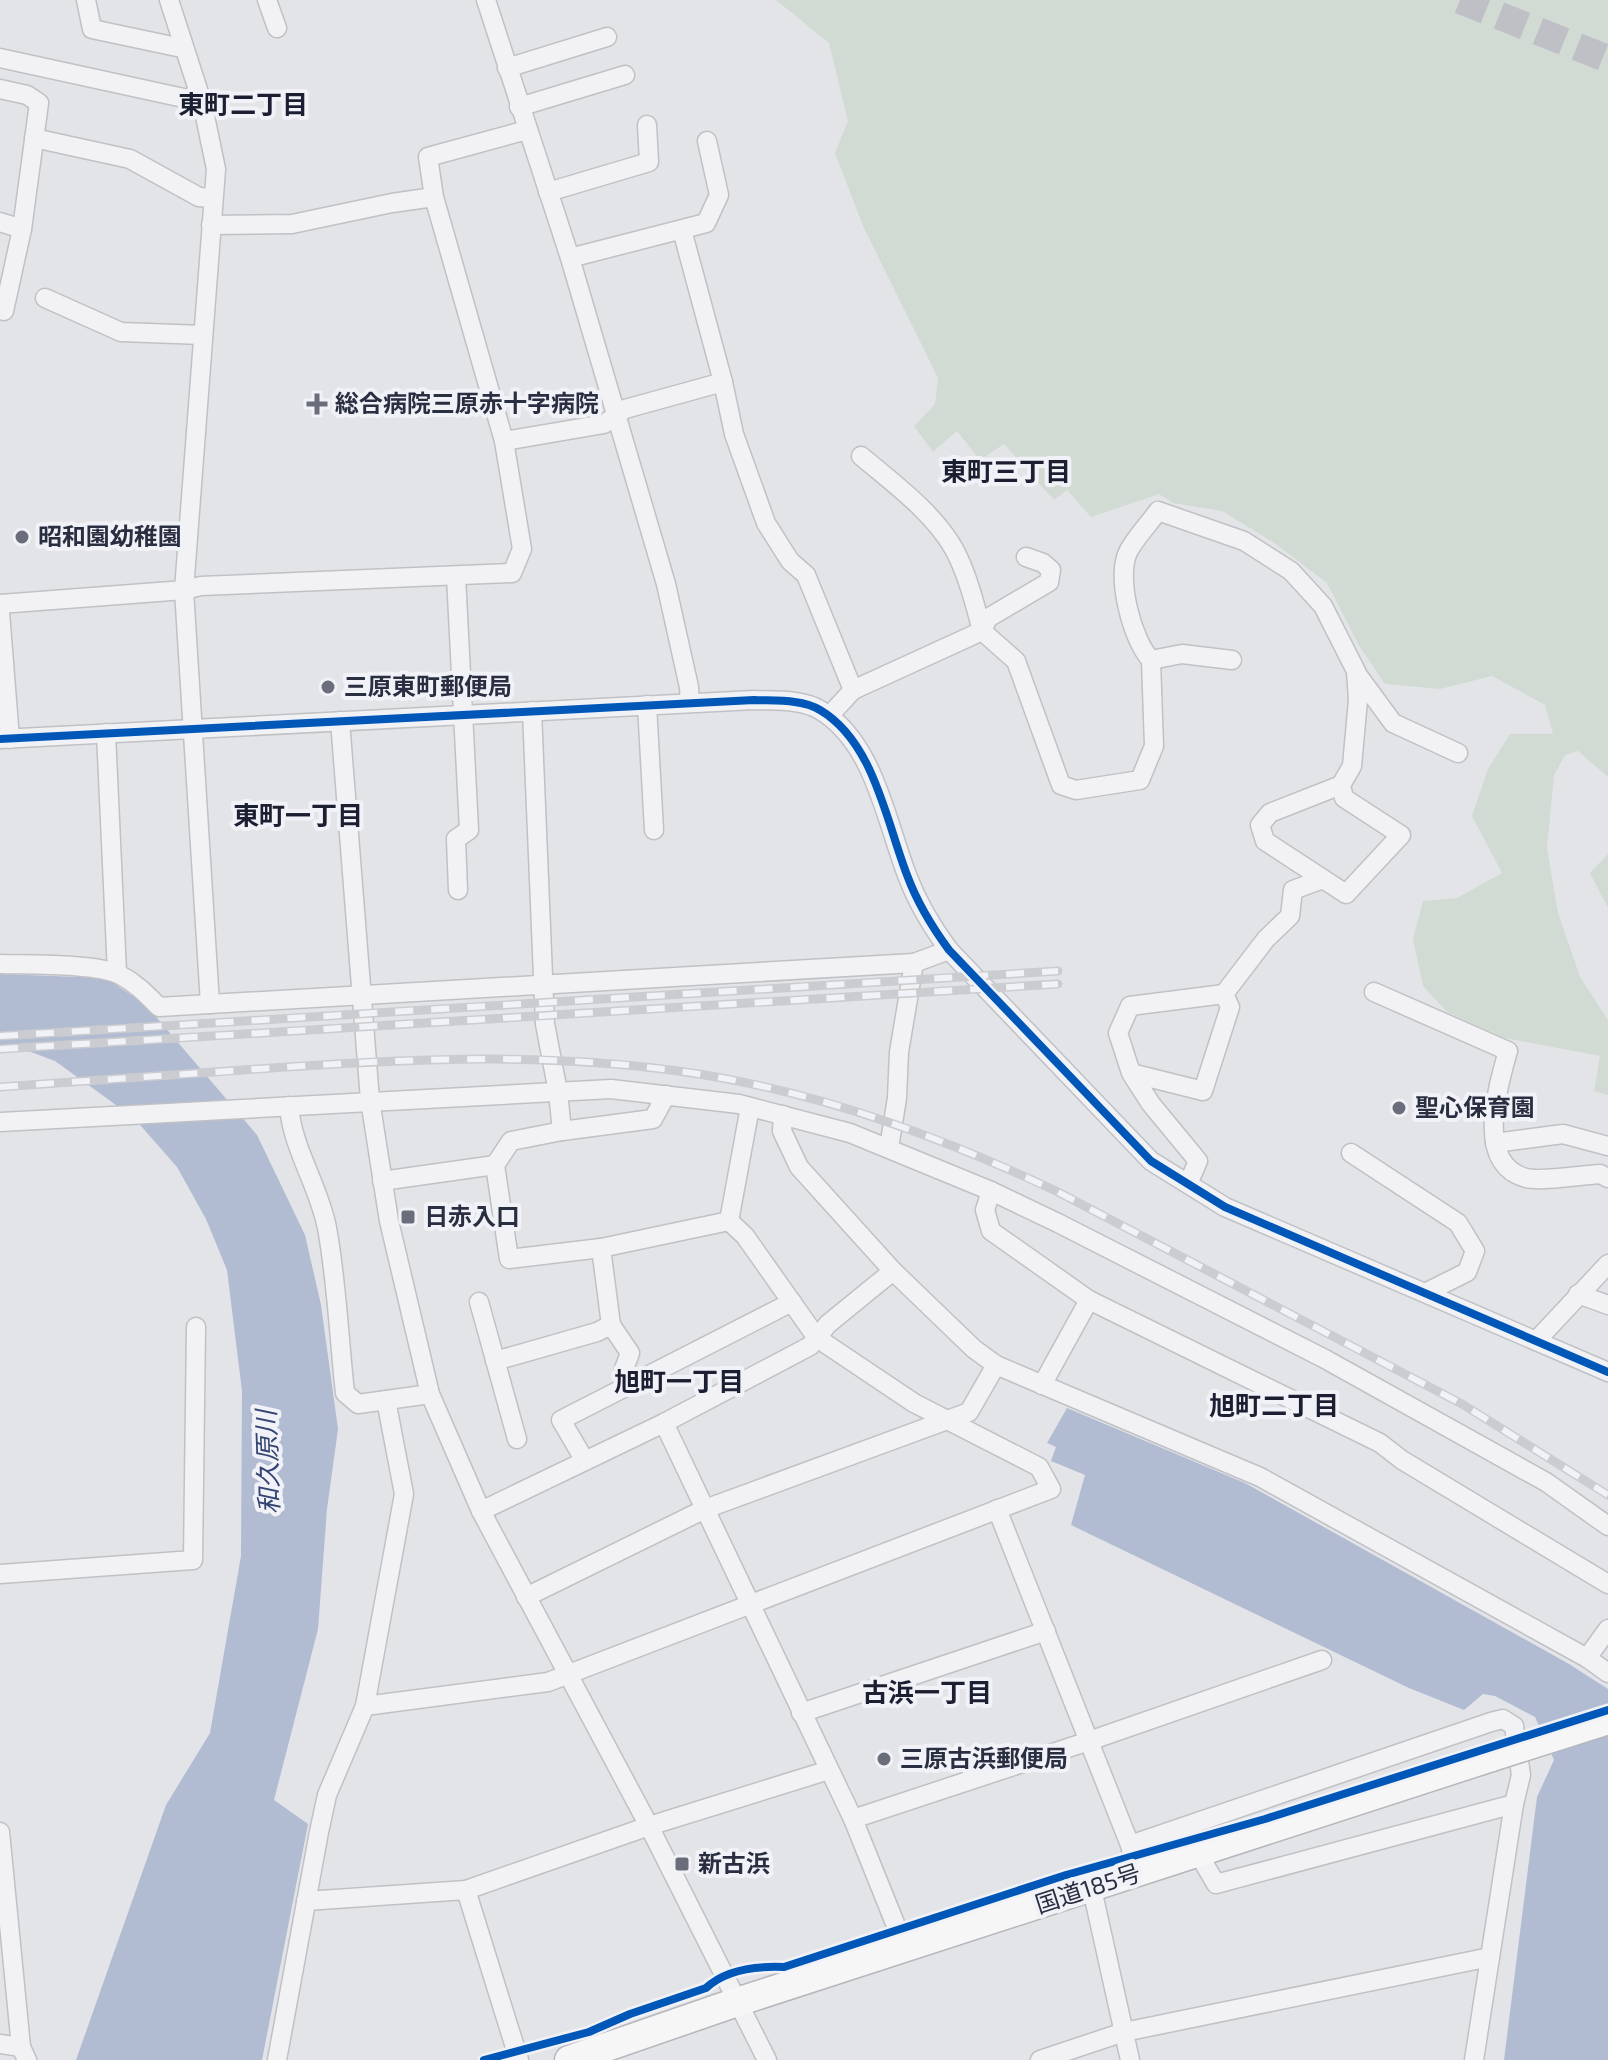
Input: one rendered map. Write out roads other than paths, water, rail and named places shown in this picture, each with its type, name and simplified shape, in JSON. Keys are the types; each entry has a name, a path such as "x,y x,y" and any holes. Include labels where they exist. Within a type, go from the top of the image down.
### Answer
{"highway":[{"name":"国道185号","path":"569,2060 737,2002 1608,1720"}],"street":[{"path":"86,0 92,29 177,47 183,44"},
{"path":"169,0 202,102 216,169 184,590 210,1004"},
{"path":"267,0 277,28"},
{"path":"486,0 570,258 666,584 690,703"},
{"path":"507,68 607,37"},
{"path":"0,58 202,102"},
{"path":"519,107 625,75"},
{"path":"0,89 27,95 39,103 22,229 4,311"},
{"path":"548,192 649,162 647,125"},
{"path":"0,604 184,590 201,586 512,573 522,549 504,441 434,197 428,157 527,130"},
{"path":"34,138 130,159 199,197 213,198"},
{"path":"570,258 706,223 719,195 707,141"},
{"path":"211,225 292,224 434,197"},
{"path":"0,222 22,229"},
{"path":"682,230 734,434 766,523 790,561 806,575 853,690"},
{"path":"45,298 121,332 203,335"},
{"path":"504,441 604,424 625,409 723,382"},
{"path":"861,456 910,498 955,551 982,631 1016,661 1061,785 1076,790 1140,780 1154,746 1151,660 1140,648 1123,587 1127,553 1158,511 1244,541 1291,571 1323,606 1356,671 1393,723 1458,753"},
{"path":"829,716 853,690 982,631 988,618 1049,582 1051,570 1043,563 1026,557"},
{"path":"456,576 469,830 456,839 458,890"},
{"path":"0,612 5,739 754,700 789,701 818,708 840,725 869,770 908,879 929,922 949,950 1151,1161 1225,1207 1608,1372"},
{"path":"1151,660 1182,654 1232,660"},
{"path":"1341,785 1344,798 1401,835 1346,894 1265,841 1260,825 1270,813 1341,785 1352,766 1358,700 1356,671"},
{"path":"647,705 654,830"},
{"path":"532,711 542,985 562,1131"},
{"path":"340,721 370,1100 389,1221 430,1394 481,1511 649,1826 767,2060"},
{"path":"106,733 117,973"},
{"path":"1188,1184 1198,1161 1151,1104 1131,1073 1118,1033 1130,1006 1224,994 1266,939 1290,916 1293,890 1323,879"},
{"path":"0,964 75,967 117,973 139,987 159,1007 914,963 949,950"},
{"path":"889,1148 897,1098 899,1052 914,963"},
{"path":"1374,992 1508,1051 1493,1102 1495,1143 1501,1162 1512,1172 1527,1179 1600,1174 1608,1178"},
{"path":"1131,1073 1203,1091 1230,1007 1224,994"},
{"path":"0,1122 611,1089 750,1107 783,1115 850,1133 991,1191 1325,1359 1546,1482 1608,1526"},
{"path":"666,1095 653,1119 511,1141 495,1165 509,1259 601,1248 729,1221"},
{"path":"289,1106 290,1127 313,1179 327,1228 345,1393 358,1404 430,1394"},
{"path":"729,1221 750,1107"},
{"path":"783,1115 782,1131 799,1167 893,1271 974,1349 996,1365 1260,1477 1587,1658 1608,1673"},
{"path":"1495,1143 1563,1134 1608,1146"},
{"path":"1351,1153 1458,1223 1475,1251 1467,1272 1425,1293"},
{"path":"382,1181 495,1165"},
{"path":"991,1191 985,1210 991,1231 1089,1300 1380,1443 1402,1460 1608,1584"},
{"path":"365,1706 548,1682 1051,1489 1039,1467 914,1403 817,1338 745,1236 729,1221"},
{"path":"601,1248 611,1325 630,1353 624,1369 627,1387"},
{"path":"1536,1341 1608,1264"},
{"path":"481,1511 664,1423 810,1346 828,1324 893,1271"},
{"path":"1578,1294 1608,1305"},
{"path":"1042,1385 1089,1300"},
{"path":"479,1302 517,1439"},
{"path":"585,1461 561,1420 792,1302"},
{"path":"495,1361 597,1332 611,1325"},
{"path":"0,1574 193,1560 196,1327"},
{"path":"526,1597 705,1509 969,1412 996,1365"},
{"path":"277,2060 327,1795 365,1706 404,1494 386,1400"},
{"path":"664,1423 853,1819 905,1948"},
{"path":"997,1509 1130,1845 1137,1874"},
{"path":"1587,1658 1608,1629"},
{"path":"801,1713 1046,1631"},
{"path":"853,1819 1322,1660"},
{"path":"1130,1845 1503,1719 1514,1726 1521,1775 1474,2060"},
{"path":"306,1901 466,1890 649,1826 829,1770"},
{"path":"1198,1853 1216,1884 1514,1804"},
{"path":"0,1832 24,2053 0,2044"},
{"path":"1092,1889 1130,2060"},
{"path":"466,1890 519,2060"},
{"path":"1040,2060 1124,2032 1490,1957"}],"water":[{"name":"和久原川","path":"0,974 106,978 146,1005 257,1135 305,1235 321,1305 338,1429 327,1509 318,1629 274,1800 308,1824 262,2060 76,2060 166,1805 210,1733 241,1556 242,1391 227,1270 206,1219 177,1167 134,1118 55,1061 31,1052 0,1048"},
{"path":"1067,1408 1245,1483 1569,1664 1608,1689 1608,2060 1504,2060 1537,1797 1554,1760 1535,1717 1495,1696 1483,1694 1464,1710 1409,1688 1071,1525 1085,1475 1051,1461 1056,1447 1047,1443"}],"tunnel":[{"path":"1460,0 1608,59"}],"railway":[{"path":"0,1036 1058,971"},
{"path":"0,1049 1058,984"},
{"path":"0,1087 351,1063 515,1059 678,1071 777,1089 920,1133 1058,1192 1462,1404 1608,1495"}],"place":[{"name":"総合病院三原赤十字病院","path":"317,404"},
{"name":"昭和園幼稚園","path":"22,537"},
{"name":"三原東町郵便局","path":"328,687"},
{"name":"聖心保育園","path":"1399,1108"},
{"name":"日赤入口","path":"408,1217"},
{"name":"三原古浜郵便局","path":"884,1759"},
{"name":"新古浜","path":"682,1864"}],"district":[{"name":"東町二丁目","path":"243,105"},
{"name":"東町三丁目","path":"1006,472"},
{"name":"東町一丁目","path":"298,816"},
{"name":"旭町一丁目","path":"679,1382"},
{"name":"旭町二丁目","path":"1274,1406"},
{"name":"古浜一丁目","path":"927,1693"}]}
